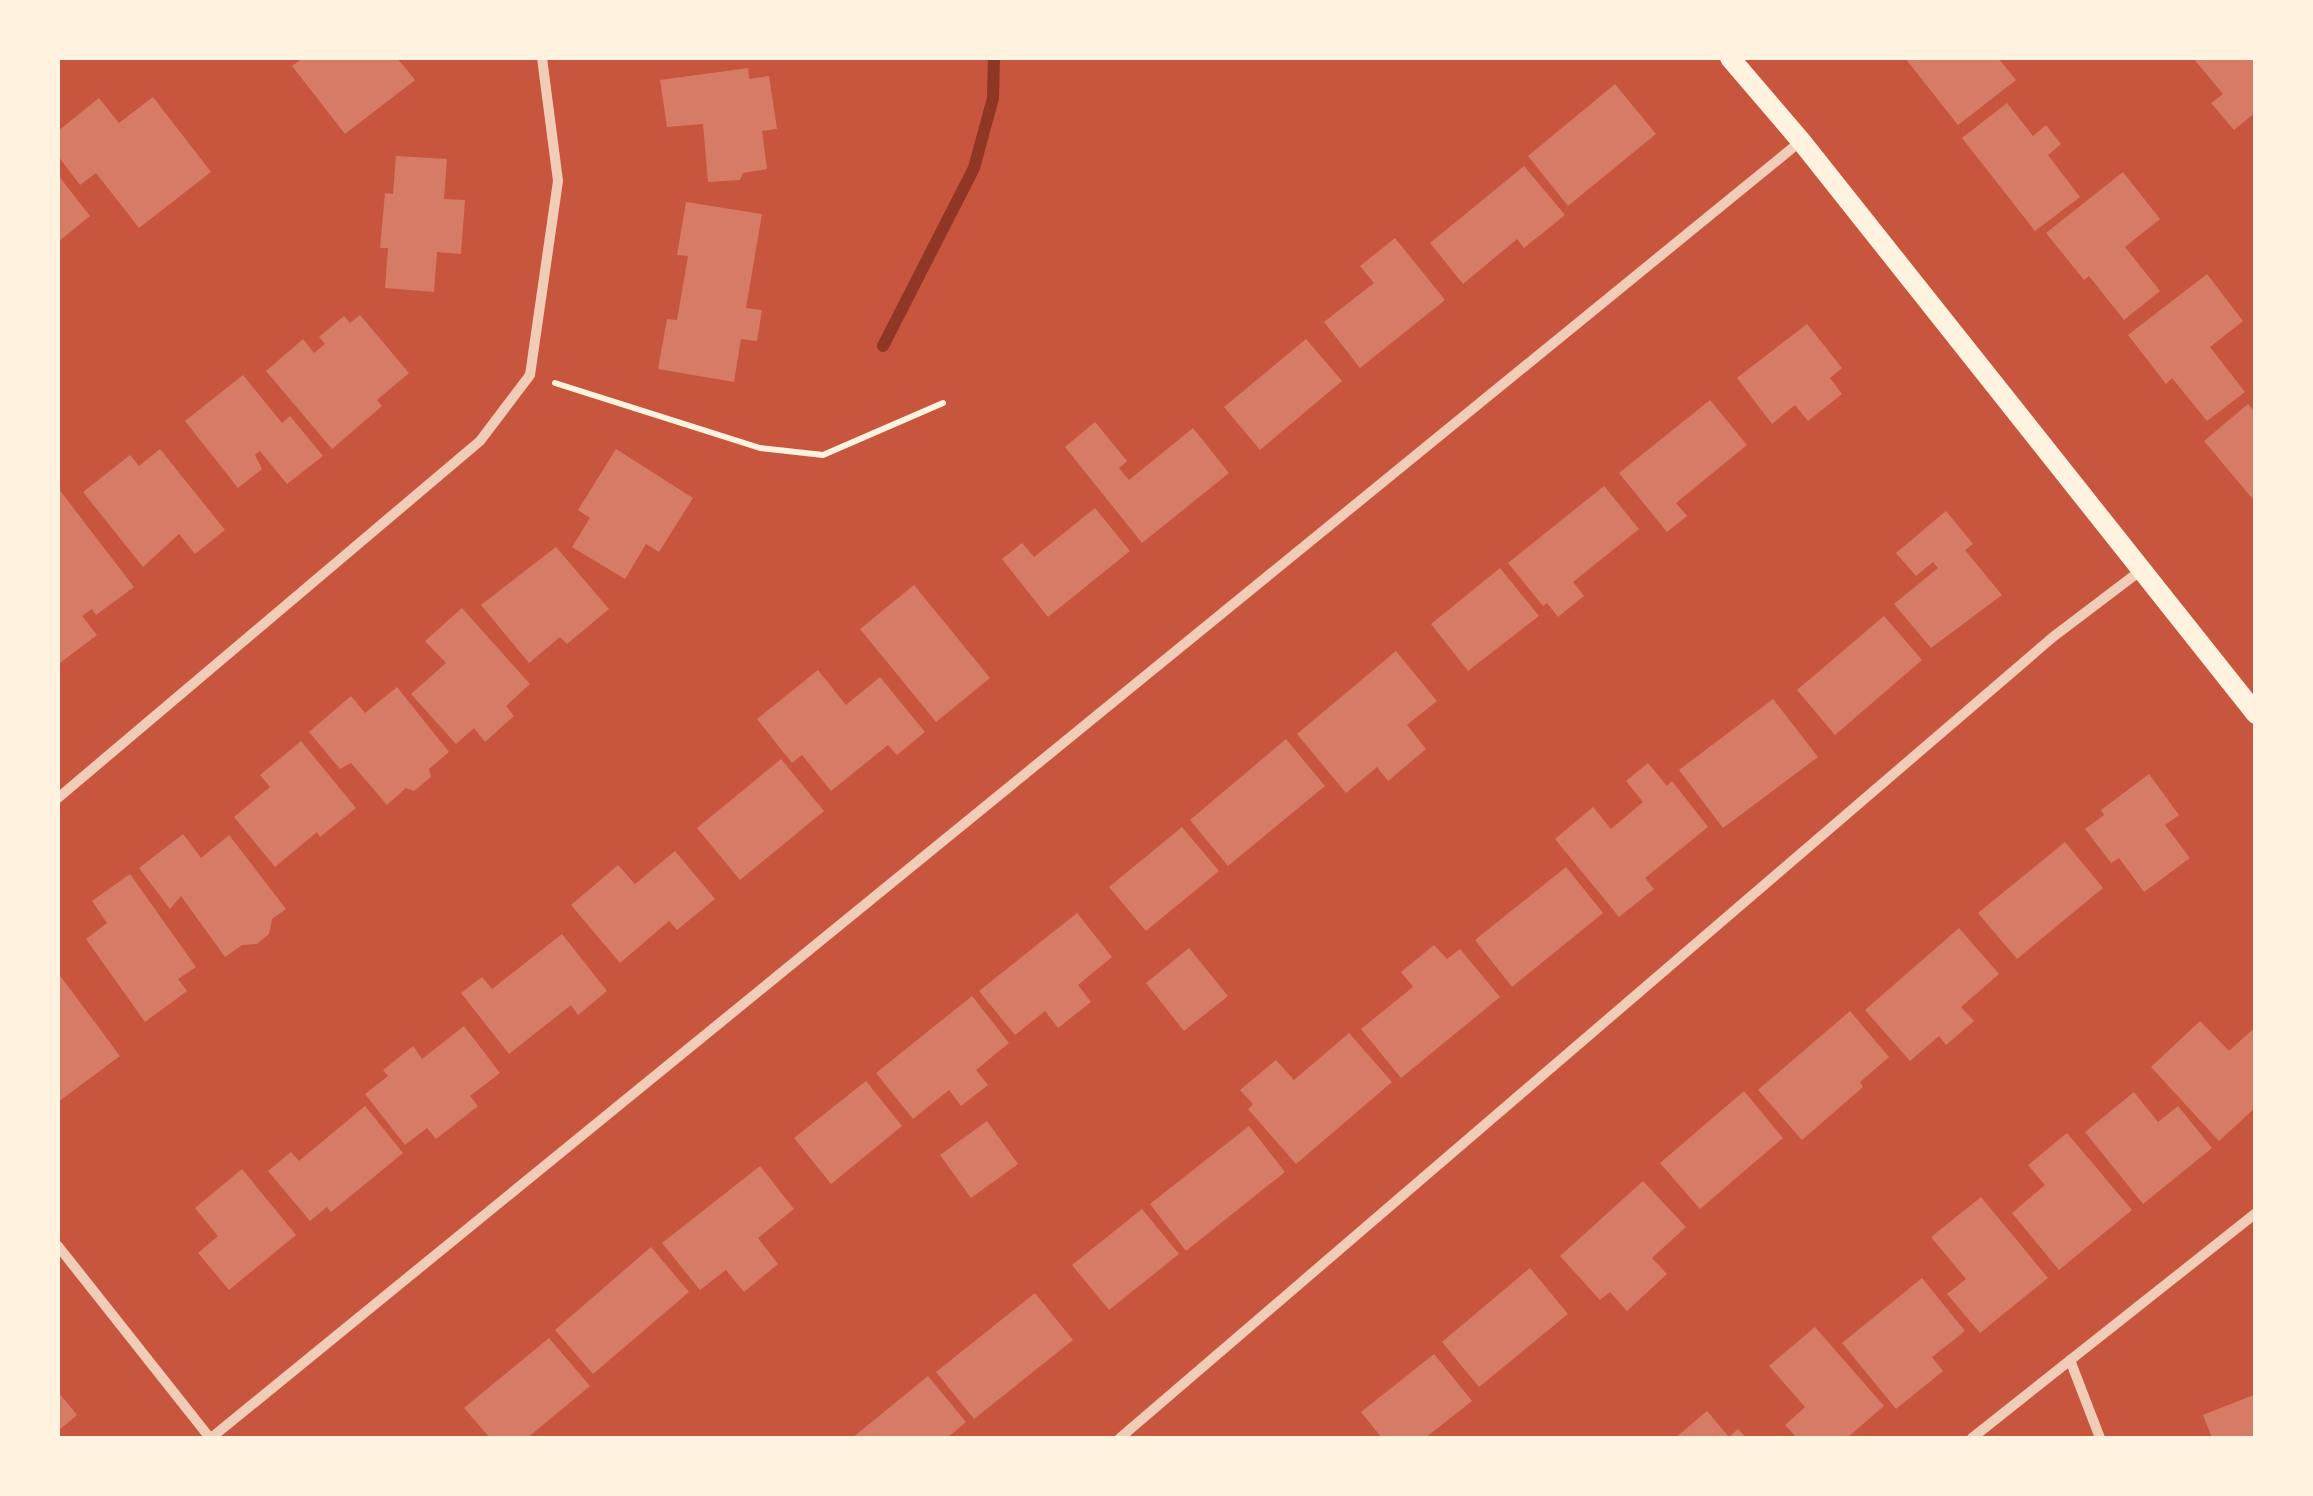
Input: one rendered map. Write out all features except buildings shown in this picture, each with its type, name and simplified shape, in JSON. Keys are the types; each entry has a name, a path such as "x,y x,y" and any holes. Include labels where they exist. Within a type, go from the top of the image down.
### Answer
{"main road":[{"path":"1730,58 2256,714"}],"street":[{"path":"58,798 480,441 530,376 558,181 542,58"},
{"path":"58,1246 210,1438 1800,141"},
{"path":"1120,1438 2053,637 2140,570"},
{"path":"1972,1438 2256,1212"},
{"path":"2070,1360 2100,1438"}],"path":[{"path":"530,376 760,448 823,455 943,403"}],"waterway":[{"path":"883,346 974,168 993,98 994,58"}]}
